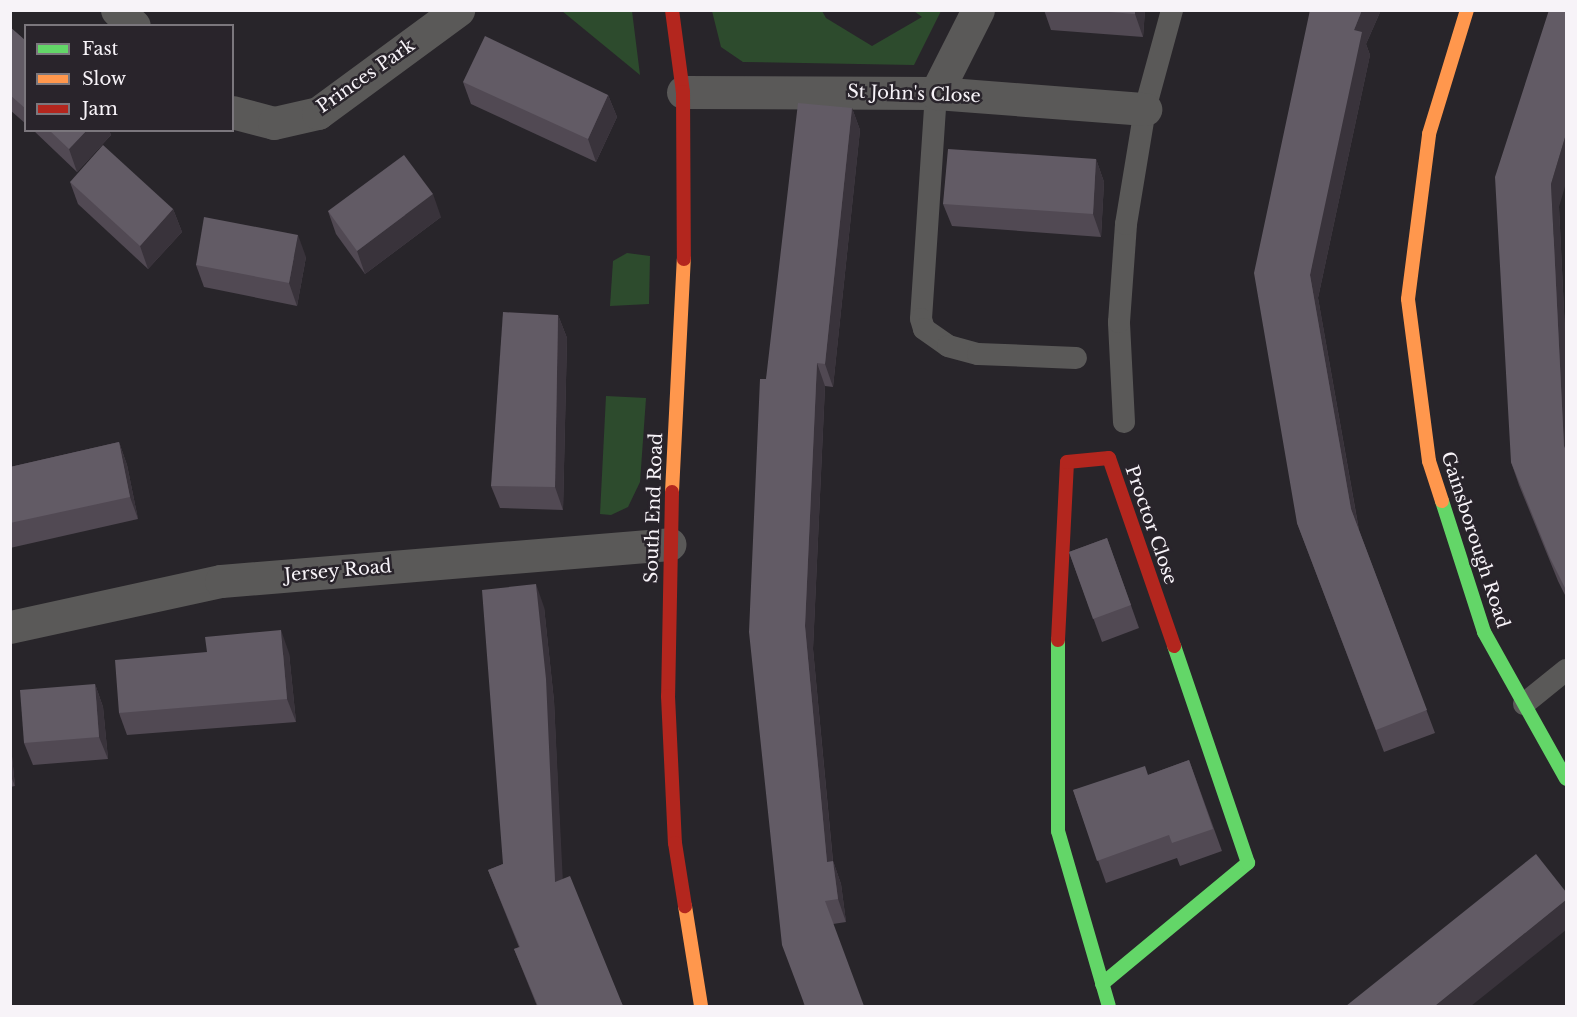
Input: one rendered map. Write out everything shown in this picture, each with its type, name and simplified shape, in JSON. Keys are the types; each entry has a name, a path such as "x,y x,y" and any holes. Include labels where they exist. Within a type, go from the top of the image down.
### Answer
{"street":[{"path":"117,10 132,24"},
{"name":"Princes Park","path":"234,113 274,123 318,113 458,10"},
{"name":"South End Road","path":"672,10 684,92 686,216 669,544 668,696 675,843 701,1006"},
{"path":"936,93 978,10"},
{"name":"Gainsborough Road","path":"1467,10 1429,134 1408,299 1429,461 1484,632 1551,758 1566,779"},
{"name":"St John's Close","path":"684,92 936,93 1145,109"},
{"name":"Proctor Close","path":"1102,984 1248,863 1109,458 1067,462 1058,582 1058,831 1102,984 1109,1006"},
{"name":"Jersey Road","path":"10,627 221,581 669,544"}],"lane":[{"path":"1124,422 1119,322 1123,257 1145,109 1172,10"},
{"path":"936,93 922,307 924,329 948,346 978,354 1077,358"},
{"path":"1524,704 1566,670"}],"green space":[{"path":"562,11 632,11 640,75"},
{"path":"712,11 822,11 826,18 872,46 922,17 914,11 941,11 914,65 743,62 721,47"},
{"path":"627,253 650,256 649,304 610,306 613,261"},
{"path":"606,396 646,398 640,482 628,507 611,515 600,514"}],"building":[{"path":"1084,10 1135,10 1135,14"},
{"path":"1310,10 1362,10 1354,30 1362,32 1310,275 1351,509 1427,710 1376,730 1297,523 1254,273"},
{"path":"1549,10 1566,10 1566,134 1551,184 1566,451 1566,590 1550,558 1511,462 1495,177"},
{"path":"10,27 24,39 24,107 10,95"},
{"path":"485,36 608,95 588,139 463,82"},
{"path":"798,103 852,108 825,364 817,363 805,626 827,862 833,861 838,899 825,901 864,1006 805,1006 782,945 749,632 760,379 766,379"},
{"path":"51,132 85,132 69,149"},
{"path":"103,145 173,209 140,246 70,182"},
{"path":"948,149 1096,159 1093,214 943,204"},
{"path":"404,155 433,194 357,251 328,211"},
{"path":"204,217 298,235 289,283 196,265"},
{"path":"503,312 558,315 555,487 491,486"},
{"path":"119,442 130,497 10,523 10,467"},
{"path":"1107,538 1131,605 1093,619 1069,552"},
{"path":"536,584 546,679 555,882 570,876 623,1006 538,1006 514,949 520,947 488,870 503,864 482,590"},
{"path":"281,630 287,699 119,713 115,660 207,652 205,637"},
{"path":"95,684 99,737 24,743 20,690"},
{"path":"1189,760 1213,829 1172,843 1169,835 1097,861 1073,790 1145,766 1148,775"},
{"path":"1536,854 1566,892 1566,900 1435,1006 1346,1006"}],"traffic: fast":[{"path":"1442,501 1484,632 1566,779"},
{"path":"1058,640 1058,831 1109,1006"},
{"path":"1102,984 1248,863 1174,646"}],"traffic: slow":[{"path":"1442,501 1429,461 1408,299 1429,134 1467,10"},
{"path":"672,492 684,259"},
{"path":"685,906 701,1006"}],"traffic: jam":[{"path":"672,10 683,92 684,259"},
{"path":"1058,640 1067,462 1109,458 1174,646"},
{"path":"672,492 668,696 675,843 685,906"}]}
